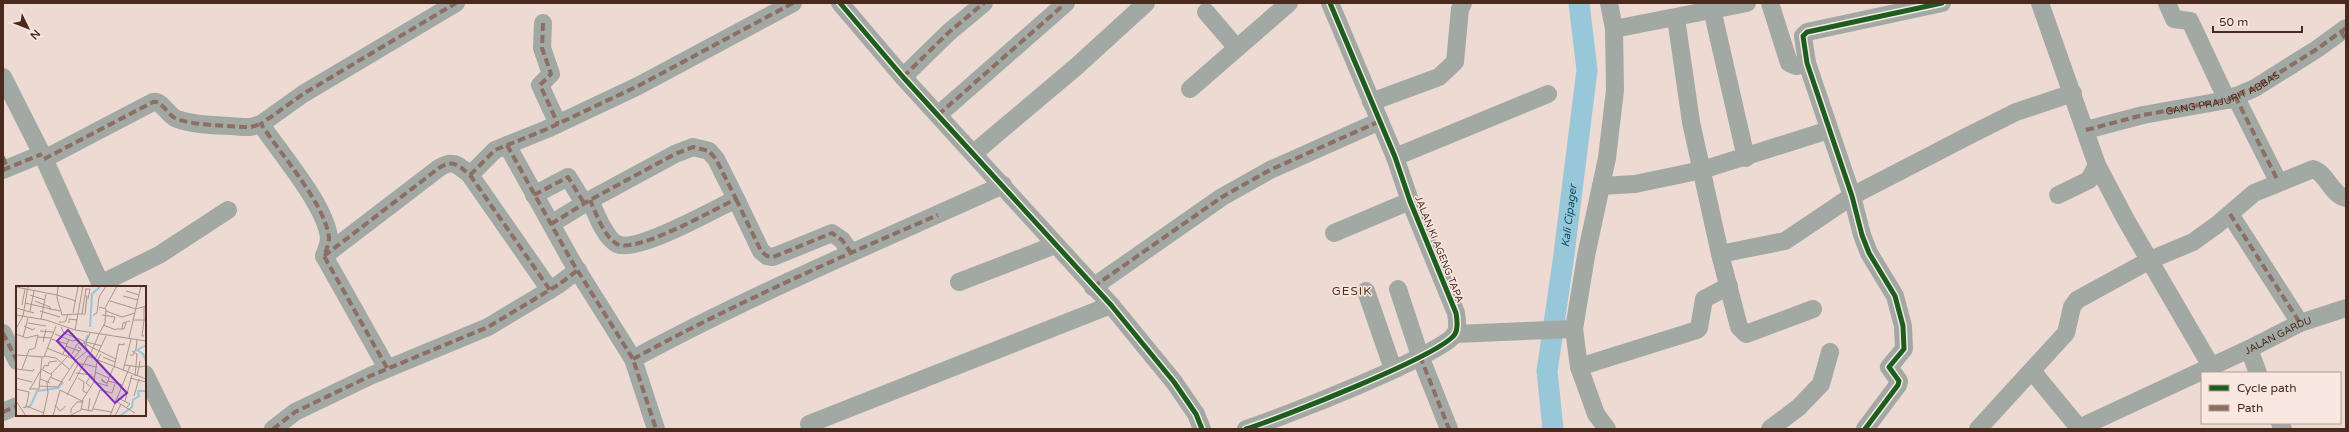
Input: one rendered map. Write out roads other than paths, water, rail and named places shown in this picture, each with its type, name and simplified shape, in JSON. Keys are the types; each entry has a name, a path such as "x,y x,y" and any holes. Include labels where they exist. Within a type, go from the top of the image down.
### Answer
{"street":[{"path":"4,165 43,156 157,101 171,116 183,121 243,127 251,127 260,124 303,94 456,3"},
{"path":"470,175 490,153 558,124 638,86 793,3"},
{"path":"840,3 903,77 974,153 1055,245 1111,305 1171,378 1196,414 1202,429"},
{"path":"903,77 948,33 984,3"},
{"path":"974,153 1077,66 1146,3"},
{"path":"1190,89 1236,47 1289,3"},
{"name":"JALAN KI AGENG TAPA","path":"1330,3 1395,157 1410,201 1456,313 1455,334"},
{"path":"1371,102 1439,77 1448,70 1455,62 1460,9 1463,3"},
{"path":"1608,3 1614,29 1615,90 1601,186 1571,329 1579,367 1596,414 1608,429"},
{"path":"1614,29 1747,3"},
{"path":"1770,3 1789,63 1796,66 1807,62"},
{"path":"1865,429 1898,385 1899,381 1889,367 1905,345 1901,316 1895,296 1869,253 1852,196 1807,62 1804,36 1807,32 1894,8 1942,3"},
{"path":"2040,3 2098,165 2150,260 2211,366"},
{"path":"2167,3 2174,19 2190,21 2278,181"},
{"path":"938,115 1061,5"},
{"path":"1206,6 1236,47"},
{"path":"1712,9 1746,158"},
{"path":"1676,18 1691,122 1720,254 1740,327 1744,333 1813,309"},
{"path":"543,23 542,48 551,74 540,85 558,124"},
{"name":"GANG PRAJURIT ABBAS","path":"2086,130 2143,115 2231,98 2255,88 2344,33"},
{"path":"3,77 43,156 101,285 159,255 228,210"},
{"path":"1720,254 1785,241 1852,196 1995,122 2073,93"},
{"path":"1395,157 1548,94"},
{"path":"1093,287 1222,197 1270,170 1380,121"},
{"path":"260,124 290,163 321,214 329,238 324,256 387,368"},
{"path":"1601,186 1635,184 1702,170 1746,158 1829,130"},
{"path":"507,145 534,195 578,270 633,359 656,429"},
{"path":"551,224 587,201 675,154 694,147 709,151 716,159 761,251 767,256 773,257 832,233 842,240 851,253"},
{"path":"324,256 447,163 455,163 470,175 550,290"},
{"path":"2058,196 2089,180 2098,165"},
{"path":"1978,429 2069,330 2073,303 2150,260 2193,242 2230,214 2254,193 2278,181 2313,169 2319,171 2338,195 2346,198"},
{"path":"534,195 568,178 587,201 611,240 623,246 646,243 736,199"},
{"path":"633,359 685,330 1003,185"},
{"path":"1334,233 1410,201"},
{"path":"2230,214 2300,322"},
{"path":"959,282 1055,245"},
{"path":"273,429 295,412 387,368 488,327 550,290 578,270"},
{"path":"1579,367 1697,330 1699,328 1704,298 1729,286"},
{"path":"1398,289 1420,356 1449,429"},
{"path":"1366,291 1393,369"},
{"path":"809,424 1111,305"},
{"name":"JALAN GARDU","path":"2078,428 2249,349 2300,322 2346,308"},
{"path":"1246,429 1278,423 1444,345 1455,334 1571,329"},
{"path":"3,333 16,359"},
{"path":"2249,349 2258,372"},
{"path":"1770,429 1799,407 1821,384 1830,352"},
{"path":"2032,371 2078,428"},
{"path":"146,376 172,429"},
{"path":"3,412 16,406"}],"waterway":[{"name":"Kali Cipager","path":"1553,429 1547,371 1563,262 1587,70 1579,3"}],"district":[{"name":"GESIK","path":"1352,291"}]}
